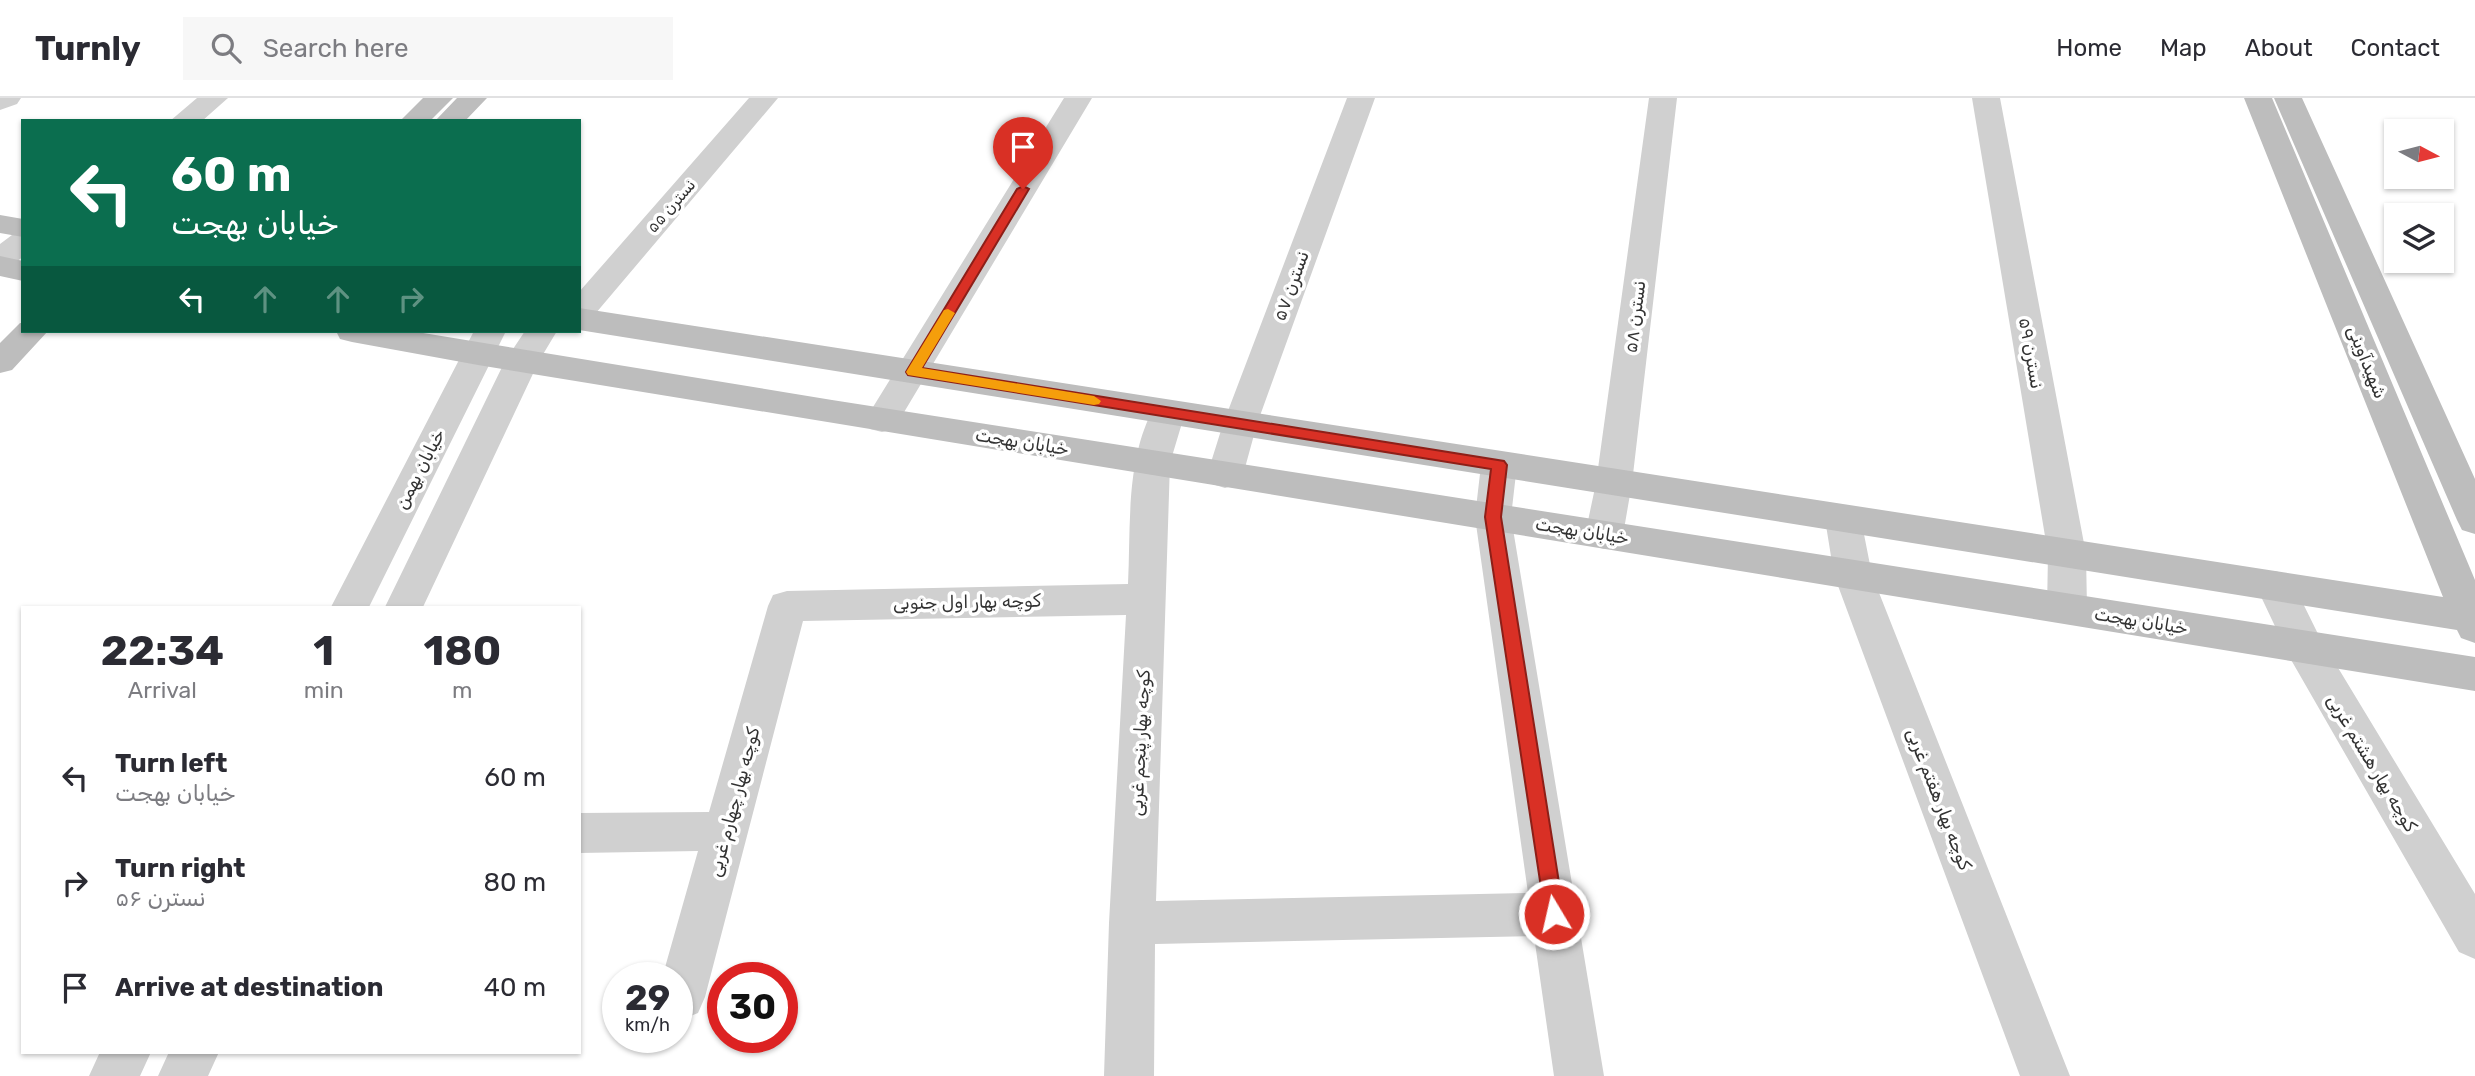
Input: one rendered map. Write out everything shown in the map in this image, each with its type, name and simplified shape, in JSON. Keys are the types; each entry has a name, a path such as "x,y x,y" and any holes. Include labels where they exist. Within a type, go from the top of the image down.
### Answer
{"street":[{"path":"0,102 6,98"},
{"path":"187,119 214,98"},
{"path":"416,119 439,98"},
{"path":"451,119 473,98"},
{"name":"نسترن ۵۵","path":"581,311 764,98"},
{"path":"882,420 1078,98"},
{"name":"نسترن ۵۷","path":"1225,475 1240,424 1361,98"},
{"name":"نسترن ۵۸","path":"1604,535 1614,483 1663,98"},
{"name":"نسترن ۵۹","path":"1986,98 2067,554 2067,609"},
{"name":"شهیدآوینی","path":"2258,98 2474,620"},
{"name":"شهیدآوینی","path":"2288,98 2475,520"},
{"path":"0,224 21,228"},
{"path":"0,258 21,243"},
{"path":"0,266 21,271"},
{"path":"0,331 21,314"},
{"path":"581,318 2275,586 2474,620"},
{"path":"0,362 30,333"},
{"name":"خیابان بهجت","path":"376,333 484,342 882,420 2475,674"},
{"path":"405,606 537,352 565,333"},
{"name":"خیابان بهمن","path":"351,606 484,342"},
{"name":"کوچه بهار پنجم غربی","path":"1129,1076 1132,923 1152,463 1168,412"},
{"path":"1499,465 1493,517 1579,1076"},
{"name":"کوچه بهار هفتم غربی","path":"1843,519 1853,575 2045,1076"},
{"name":"کوچه بهار هشتم غربی","path":"2275,586 2304,647 2475,937"},
{"name":"کوچه بهار اول جنوبی","path":"788,606 1146,599"},
{"name":"کوچه بهار چهارم غربی","path":"690,962 788,606"},
{"path":"581,833 726,831"},
{"path":"1132,923 1554,914"},
{"path":"114,1076 125,1054"},
{"path":"183,1076 193,1054"}],"slow traffic":[{"path":"948,313 913,372 1094,401"}],"route":[{"path":"1023,189 913,372 1499,465 1493,517 1554,914"}]}
